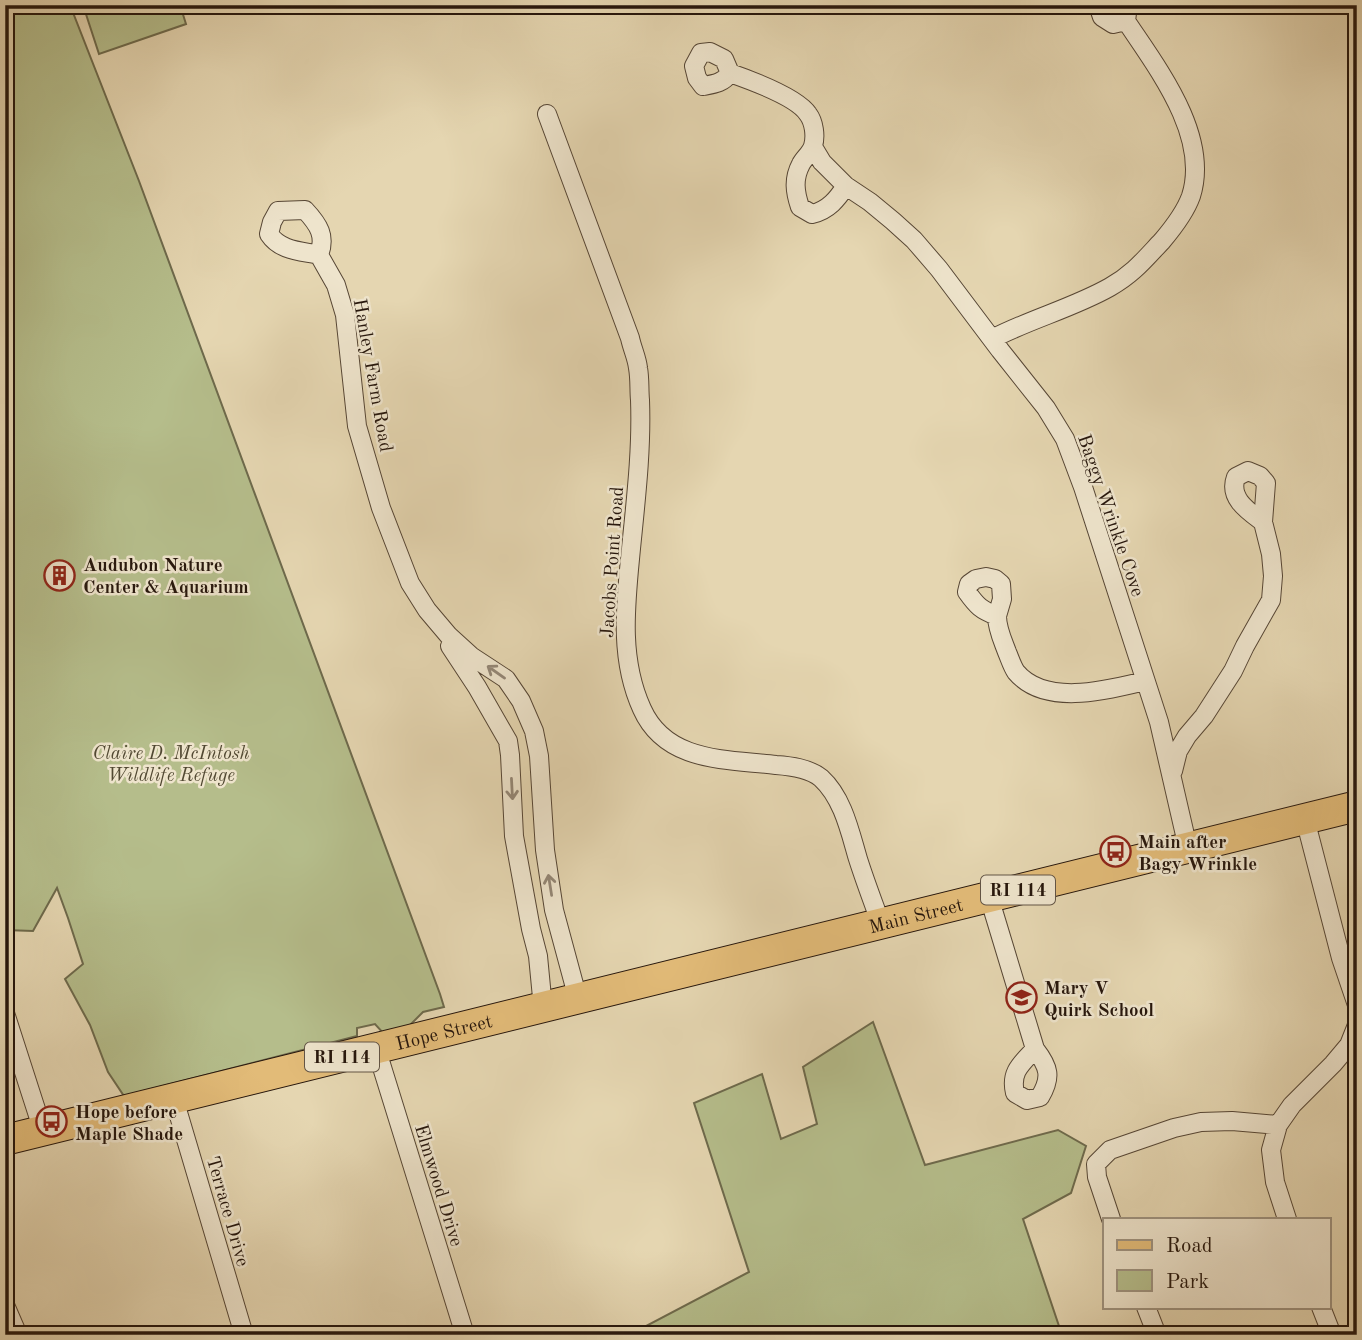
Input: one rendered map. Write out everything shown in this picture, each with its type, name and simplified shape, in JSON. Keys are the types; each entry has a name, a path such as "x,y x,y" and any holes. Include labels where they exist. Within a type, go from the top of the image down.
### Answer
{"main road":[{"name":"Main Street","path":"678,974 1357,806"},
{"name":"Hope Street","path":"5,1140 678,974"}],"street":[{"path":"992,339 1108,288 1134,271 1176,225 1191,196 1196,161 1190,134 1175,99 1127,13 1113,24 1102,17 1098,5"},
{"name":"Baggy Wrinkle Cove","path":"730,73 761,84 808,113 814,130 813,147 822,162 846,186 870,202 914,240 1046,408 1065,439 1083,486 1159,723 1188,848"},
{"name":"Jacobs Point Road","path":"547,114 630,338 638,369 639,453 625,605 625,646 632,681 643,711 658,734 679,748 707,758 795,767 820,777 835,795 848,825 881,924"},
{"path":"813,147 800,165 797,177 795,191 800,207 812,214 826,209 846,186"},
{"name":"Hanley Farm Road","path":"318,256 337,285 345,316 357,426 378,497 410,583 477,687 508,741 514,836 538,956 543,1008"},
{"path":"1172,774 1178,751 1228,680 1271,600 1271,554 1263,522"},
{"path":"997,616 1014,670 1027,682 1045,690 1090,692 1145,681"},
{"name":"Hanley Farm Road","path":"433,619 471,656 506,679 521,701 534,731 538,748 545,850 558,925 578,999"},
{"path":"510,755 538,748"},
{"path":"1305,819 1341,958 1357,1006"},
{"path":"514,836 544,829"},
{"path":"989,897 1035,1049"},
{"path":"531,929 558,925"},
{"path":"5,1013 43,1130"},
{"path":"1287,1218 1275,1182 1271,1150 1278,1125 1292,1105 1315,1084 1349,1045 1357,1025"},
{"name":"Elmwood Drive","path":"376,1048 465,1335"},
{"name":"Terrace Drive","path":"174,1099 244,1335"},
{"path":"1111,1218 1097,1177 1096,1164 1110,1150 1174,1128 1201,1122 1232,1121 1278,1125"},
{"path":"5,1305 18,1335"},
{"path":"1146,1308 1157,1335"},
{"path":"1321,1308 1332,1335"}],"green space":[{"name":"Claire D. McIntosh Wildlife Refuge","path":"5,5 70,5 139,181 440,994 444,1007 423,1012 405,1030 384,1034 375,1024 357,1028 357,1036 124,1096 108,1072 90,1025 65,979 83,964 57,888 33,931 5,930"},
{"path":"83,5 180,5 186,24 99,54"},
{"path":"873,1022 925,1165 1058,1130 1086,1146 1071,1193 1023,1219 1062,1335 648,1335 646,1326 749,1272 694,1103 762,1074 781,1139 817,1124 803,1067"}],"place":[{"name":"Audubon Nature Center & Aquarium","path":"60,575"},
{"name":"Main after Bagy Wrinkle","path":"1115,852"},
{"name":"Mary V Quirk School","path":"1021,998"},
{"name":"Hope before Maple Shade","path":"52,1122"}]}
